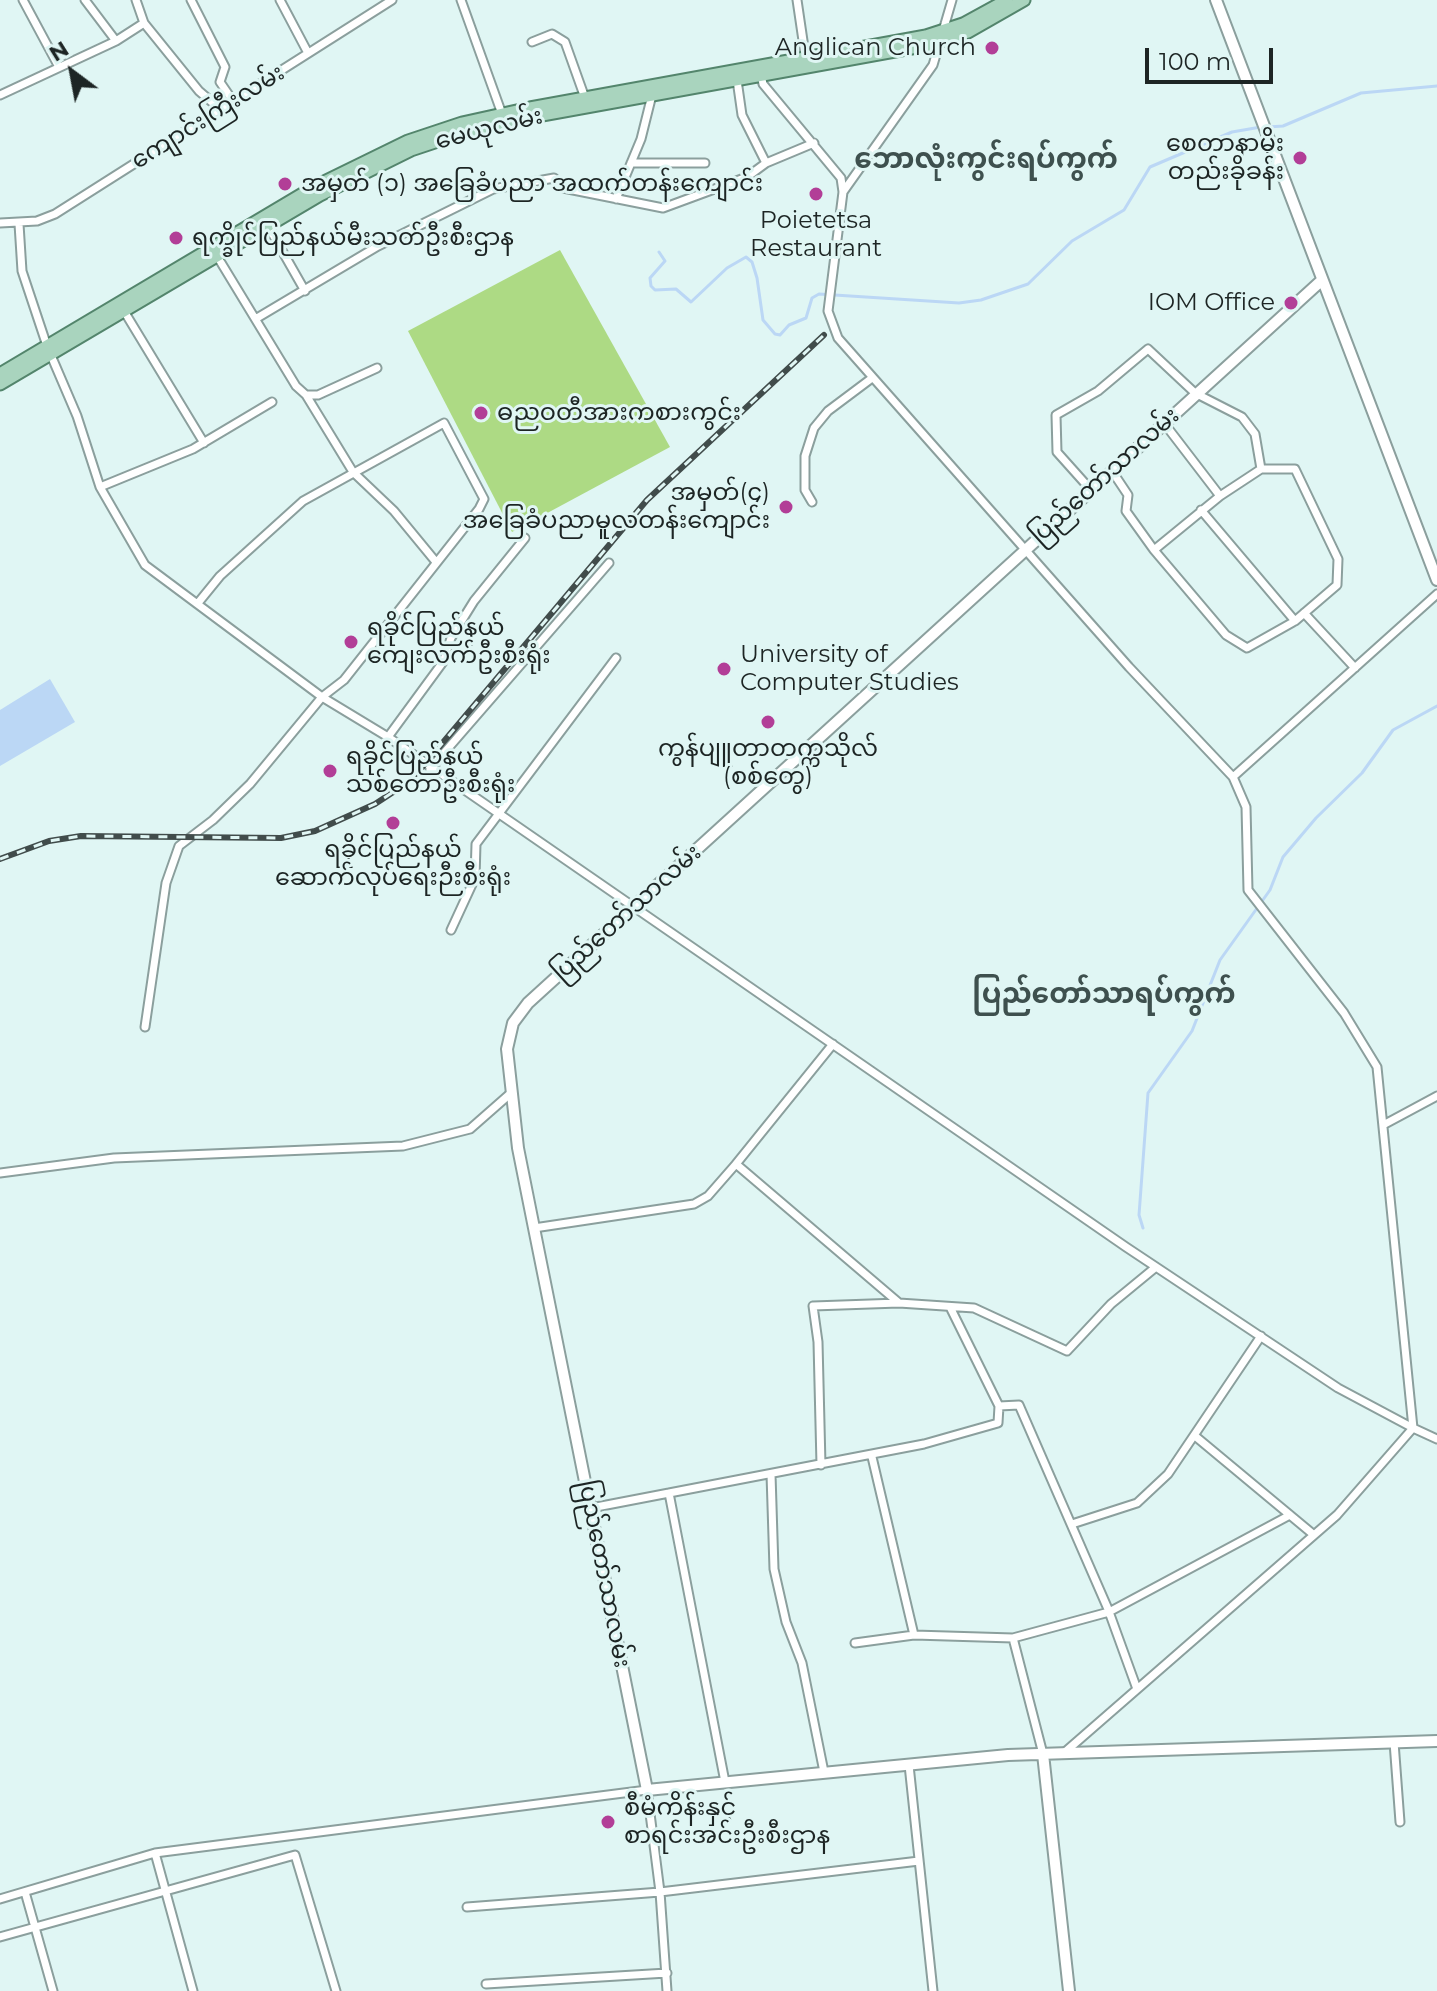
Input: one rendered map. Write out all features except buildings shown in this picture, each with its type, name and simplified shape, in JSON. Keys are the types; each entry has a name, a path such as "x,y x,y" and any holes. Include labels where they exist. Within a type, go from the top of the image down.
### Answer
{"main road":[{"name":"မေယုလမ်း","path":"944,35 1007,0"},
{"name":"မေယုလမ်း","path":"0,384 49,350 357,164 408,141 502,114 968,32 1024,0"},
{"name":"မေယုလမ်း","path":"0,374 124,311 362,173 465,132 737,80 806,62"}],"street":[{"path":"23,0 59,67"},
{"path":"85,0 116,41"},
{"path":"136,0 144,23 199,91 220,109"},
{"path":"191,0 225,67 220,82 233,101"},
{"path":"280,0 308,53"},
{"name":"ကျောင်းကြီးလမ်း","path":"0,223 19,224 55,214 392,0"},
{"path":"461,0 502,114"},
{"path":"797,0 806,62"},
{"path":"843,192 933,65 952,0"},
{"path":"1216,0 1437,580"},
{"path":"0,95 116,41 144,23"},
{"path":"532,42 552,34 565,42 585,98"},
{"path":"761,75 763,84 836,168 843,192 829,317 838,338 1025,550 1233,777 1246,807 1248,890 1344,1013 1377,1067 1413,1428 1337,1515 1063,1753"},
{"path":"737,80 742,115 766,163"},
{"path":"616,199 652,95"},
{"path":"257,318 378,246 493,189 554,178 563,188 663,208 711,193 747,177 766,163 814,143"},
{"path":"631,163 705,163"},
{"path":"19,224 22,271 49,350 77,416 100,487 145,565 322,697 388,737 495,814 635,907 1156,1267 1338,1388 1437,1439"},
{"path":"268,226 305,291"},
{"path":"217,256 296,386 306,395 353,472 394,511 436,562"},
{"name":"ပြည်တော်သာလမ်း","path":"647,1790 534,1228 511,1093 507,1042 519,1012 1321,281"},
{"path":"124,311 204,443"},
{"path":"1091,490 1057,452 1056,415 1098,391 1148,349 1195,393 1242,417 1255,434 1261,469"},
{"path":"306,395 318,395 377,368"},
{"path":"812,502 805,490 805,456 814,428 828,411 872,378"},
{"path":"100,487 204,443 272,402"},
{"path":"145,1027 166,883 179,846 213,820 250,784 322,697 344,680 484,499 444,423 303,501 220,576 198,603"},
{"path":"1164,423 1220,496"},
{"path":"1112,471 1128,495 1126,511 1154,550 1238,646 1247,648 1260,644 1295,621 1337,585 1338,559 1295,469 1261,469 1201,510 1154,550"},
{"path":"1201,510 1295,621"},
{"path":"388,737 443,662 451,638 474,601 525,538"},
{"path":"430,769 609,563"},
{"path":"1233,777 1437,594"},
{"path":"1304,613 1355,668"},
{"path":"451,930 475,878 476,844 495,814 616,658"},
{"path":"534,1228 694,1204 708,1196 833,1044"},
{"path":"0,1173 114,1158 403,1146 470,1129 511,1093"},
{"path":"1385,1124 1437,1096"},
{"path":"736,1164 899,1303"},
{"path":"821,1465 818,1342 813,1306 899,1303 974,1308 1067,1351 1111,1304 1156,1267"},
{"path":"591,1508 872,1457 998,1423 999,1406 950,1307"},
{"path":"1072,1524 1137,1503 1168,1474 1261,1336"},
{"path":"999,1406 1019,1405 1109,1612 1137,1689"},
{"path":"1195,1436 1314,1535"},
{"path":"872,1457 914,1635"},
{"path":"771,1474 774,1569 786,1622 802,1663 824,1772"},
{"path":"669,1493 725,1782"},
{"path":"855,1643 914,1635 1013,1638 1109,1612 1290,1515"},
{"path":"1013,1638 1043,1754 1069,1991"},
{"path":"0,1899 155,1853 647,1790 1043,1754 1437,1741"},
{"path":"1394,1742 1400,1822"},
{"path":"909,1765 933,1991"},
{"path":"647,1790 660,1892 667,1991"},
{"path":"155,1853 193,1991"},
{"path":"0,1937 295,1855 336,1991"},
{"path":"467,1907 660,1892 919,1861"},
{"path":"25,1892 53,1991"},
{"path":"486,1984 667,1973"}],"green space":[{"path":"560,250 670,447 512,532 408,331"}],"water":[{"path":"50,679 75,722 0,766 0,710"}],"waterway":[{"path":"1268,127 1283,126 1361,93 1437,86"},
{"path":"659,252 665,261 650,278 651,286 655,290 676,289 691,302 727,268 746,257 752,262 757,278 763,320 775,334 780,335 789,325 806,318 812,298 819,294 959,303 981,300 1028,284 1072,241 1124,210 1150,167 1232,132 1261,127"},
{"path":"1143,1228 1139,1215 1148,1093 1192,1031 1220,960 1270,890 1283,857 1316,818 1362,773 1393,730 1437,706"}],"railway":[{"path":"0,859 49,841 81,836 281,838 315,831 375,804 407,783 424,765 647,500 824,335"}],"place":[{"name":"Anglican Church","path":"992,48"},
{"name":"စေတာနာမိုး တည်းခိုခန်း","path":"1300,158"},
{"name":"အမှတ် (၁) အခြေခံပညာ အထက်တန်းကျောင်း","path":"285,184"},
{"name":"Poietetsa Restaurant","path":"816,194"},
{"name":"ရက္ခိုင်ပြည်နယ်မီးသတ်ဦးစီးဌာန","path":"176,238"},
{"name":"IOM Office","path":"1291,303"},
{"name":"ဓညဝတီအားကစားကွင်း","path":"481,413"},
{"name":"အမှတ်(၄) အခြေခံပညာမူလတန်းကျောင်း","path":"786,507"},
{"name":"ရခိုင်ပြည်နယ် ကျေးလက်ဦးစီးရုံး","path":"351,642"},
{"name":"University of Computer Studies","path":"724,669"},
{"name":"ကွန်ပျူတာတက္ကသိုလ် (စစ်တွေ)","path":"768,722"},
{"name":"ရခိုင်ပြည်နယ် သစ်တောဦးစီးရုံး","path":"330,771"},
{"name":"ရခိုင်ပြည်နယ် ဆောက်လုပ်ရေးဉီးစီးရုံး","path":"393,823"},
{"name":"စီမံကိန်းနှင့် စာရင်းအင်းဦးစီးဌာန","path":"608,1822"}],"district":[{"name":"ဘောလုံးကွင်းရပ်ကွက်","path":"986,160"},
{"name":"ပြည်တော်သာရပ်ကွက်","path":"1104,995"}]}
